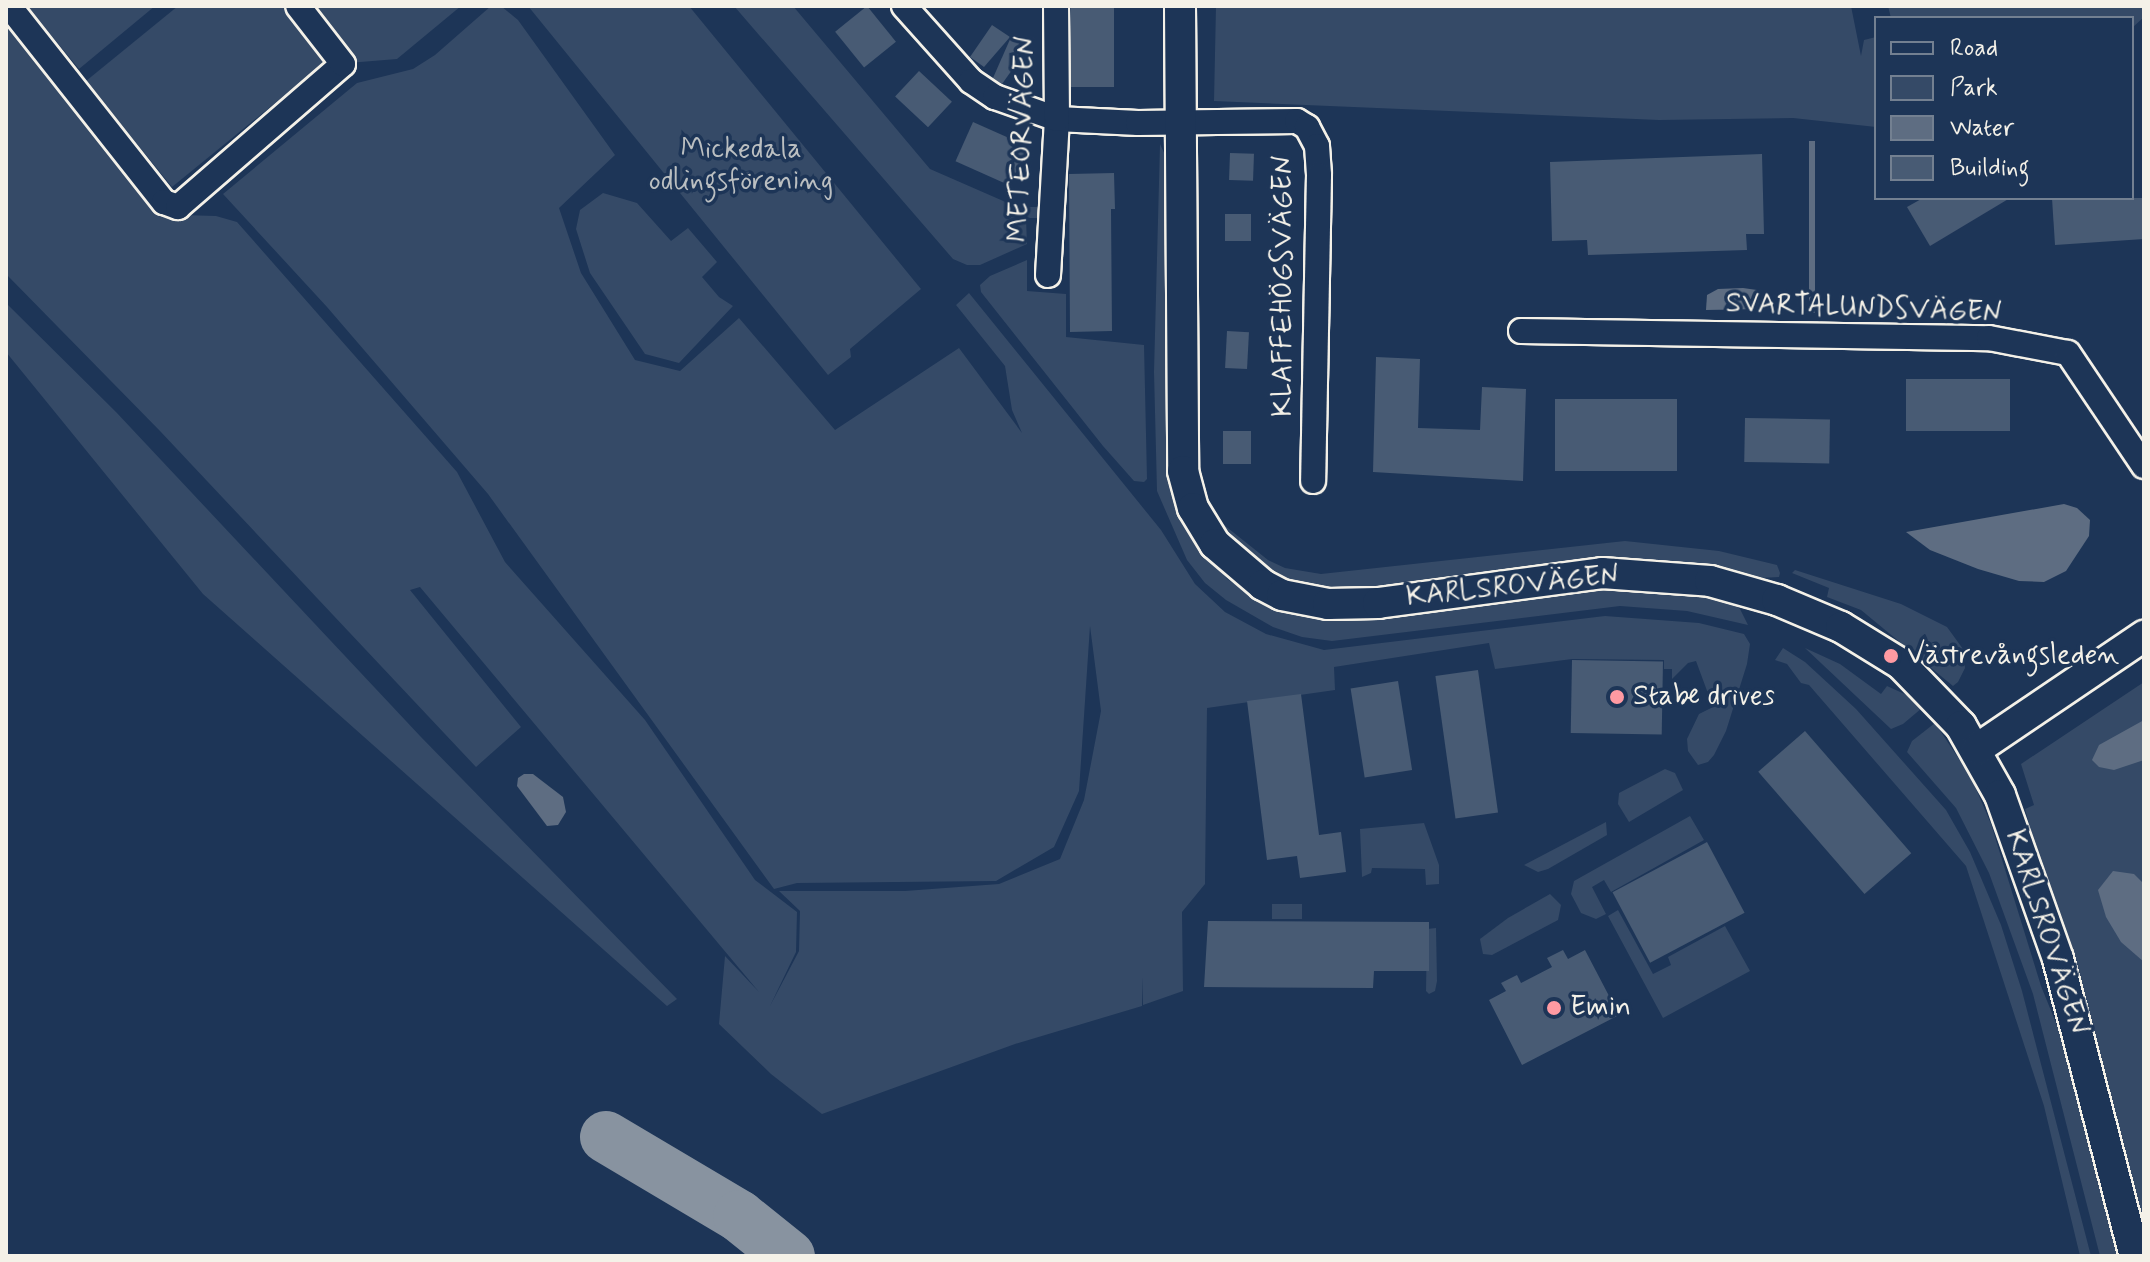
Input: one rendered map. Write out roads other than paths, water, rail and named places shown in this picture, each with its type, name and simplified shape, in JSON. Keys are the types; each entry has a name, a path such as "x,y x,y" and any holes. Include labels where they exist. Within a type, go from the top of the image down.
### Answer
{"street":[{"path":"9,6 164,202 178,207 343,64 298,6"},
{"path":"904,6 942,52 971,81 995,97 1057,119 1179,121"},
{"name":"METEORVÄGEN","path":"1048,275 1057,119 1056,6"},
{"name":"KARLSROVÄGEN","path":"1180,6 1183,471 1201,524 1215,544 1247,575 1282,595 1308,602 1351,605 1602,573 1710,581 1777,600 1877,646 1939,700 1977,749 2023,852 2058,959 2096,1094 2135,1256"},
{"name":"KLAFFEHÖGSVÄGEN","path":"1179,121 1297,121 1307,127 1317,146 1313,481"},
{"name":"SVARTALUNDSVÄGEN","path":"1521,331 1989,338 2068,353 2144,466"},
{"path":"1977,749 2144,636"}],"water":[{"path":"1809,141 1815,141 1815,313 1809,313"},
{"path":"1718,289 1757,290 1761,309 1706,310 1707,295"},
{"path":"2064,504 2077,508 2090,520 2089,536 2066,571 2044,582 2019,581 1978,569 1930,550 1906,532"},
{"path":"2144,720 2144,760 2114,770 2099,767 2092,760 2099,745"},
{"path":"533,774 563,797 566,812 558,825 547,826 517,786 518,778"},
{"path":"2113,871 2134,874 2144,884 2144,962 2121,942 2106,917 2098,890"}],"place":[{"name":"Västrevångsleden","path":"1891,656"},
{"name":"Stabe drives","path":"1617,697"},
{"name":"Emin","path":"1554,1008"}],"park label":[{"name":"Mickedala odlingsförening","path":"741,166"}]}
